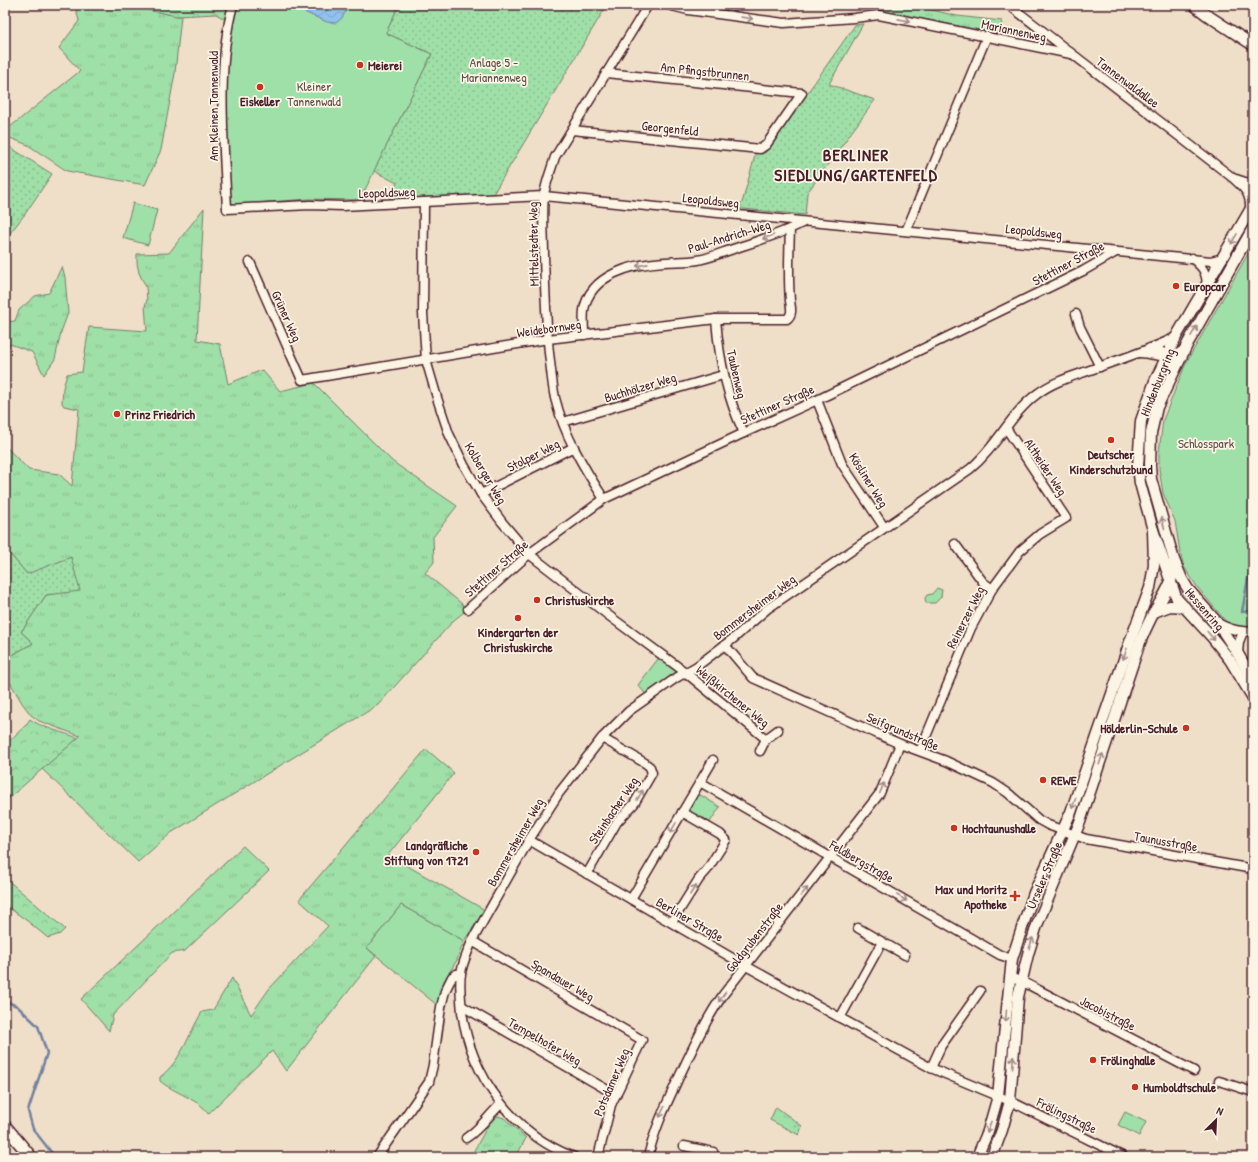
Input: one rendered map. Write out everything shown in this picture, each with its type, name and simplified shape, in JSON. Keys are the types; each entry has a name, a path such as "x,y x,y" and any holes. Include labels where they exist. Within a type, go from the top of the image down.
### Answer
{"main road":[{"path":"5,1126 31,1157"}],"street":[{"name":"Am Kleinen Tannenwald","path":"227,208 223,78 228,25 233,5"},
{"name":"Mittelstedter Weg","path":"604,499 586,472 563,422 555,399 548,339 544,275 544,196 555,157 648,5"},
{"name":"Mariannenweg","path":"668,5 688,10 784,23 879,15 1071,54"},
{"name":"Tannenwaldallee","path":"1009,5 1233,178 1247,191 1251,208"},
{"path":"1194,5 1253,45"},
{"path":"906,231 987,36"},
{"name":"Am Pfingstbrunnen","path":"606,73 802,93 765,147"},
{"name":"Georgenfeld","path":"572,130 752,149 760,149 765,147"},
{"name":"Tannenwaldallee","path":"1233,178 1253,184"},
{"name":"Leopoldsweg","path":"227,208 310,205 342,206 544,196 1211,261 1223,258"},
{"name":"Kolberger Weg","path":"424,202 423,306 426,360 449,434 464,465 481,494 529,554 685,672"},
{"name":"Hindenburgring","path":"1153,530 1140,483 1138,459 1141,421 1158,375 1176,337 1251,208"},
{"name":"Paul-Andrich-Weg","path":"584,334 584,312 587,301 596,286 605,278 632,267 649,264 700,260 790,230 804,222"},
{"name":"Hindenburgring","path":"1174,560 1151,479 1151,433 1158,407 1185,348 1253,228"},
{"name":"Weidebornweg","path":"302,380 584,334 716,319 786,319 789,318 791,307 788,281 790,230"},
{"name":"Stettiner Straße","path":"468,609 529,554 604,499 817,400 1083,271 1116,252"},
{"path":"1192,258 1203,268 1207,276 1207,284"},
{"name":"Grüner Weg","path":"250,262 302,380"},
{"path":"1076,314 1080,327 1100,367"},
{"name":"Taubenweg","path":"716,319 718,348 723,375 731,402 744,433"},
{"name":"Bommersheimer Weg","path":"574,1157 554,1148 524,1128 501,1104 490,1089 474,1059 468,1041 460,992 461,974 465,958 472,941 529,840 559,792 602,738 629,711 685,672 697,666 767,610 975,464 984,456 1027,401 1039,392 1061,380 1139,353 1176,337"},
{"path":"1148,348 1159,350 1167,356 1173,369 1172,376"},
{"path":"1139,353 1155,356 1167,356 1176,355 1185,348"},
{"path":"1155,356 1159,364 1158,375"},
{"name":"Buchhölzer Weg","path":"563,422 723,375"},
{"name":"Kösliner Weg","path":"817,400 842,464 884,527"},
{"name":"Altheider Weg","path":"1006,428 1066,518"},
{"name":"Stolper Weg","path":"481,494 574,447"},
{"name":"Reinerzer Weg","path":"920,751 971,628 992,589 1020,551 1040,534 1066,518"},
{"name":"Hessenring","path":"1153,530 1177,599 1211,636 1230,660 1253,698"},
{"name":"Urseler Straße","path":"977,1157 991,1122 998,1096 1012,960 1034,893 1063,832 1150,588 1154,574 1153,530"},
{"path":"955,544 983,582 992,589"},
{"name":"Hessenring","path":"1174,560 1188,589 1216,621 1253,680"},
{"name":"Urseler Straße","path":"992,1157 1002,1130 1010,1101 1020,981 1037,925 1075,836 1139,645 1170,582 1174,569 1174,560"},
{"path":"1170,582 1188,589"},
{"name":"Urseler Straße","path":"1139,618 1152,593 1158,586 1170,582"},
{"path":"1154,612 1170,606 1185,607"},
{"path":"1216,621 1228,628 1243,632 1253,632"},
{"path":"1238,654 1238,646 1243,632"},
{"name":"Seifgrundstraße","path":"725,645 753,678 900,744 946,761 993,783 1008,793 1039,820 1063,832 1075,836"},
{"name":"Weißkirchener Weg","path":"685,672 766,739"},
{"name":"Weißkirchener Weg","path":"760,750 766,739 778,730"},
{"name":"Steinbacher Weg","path":"587,874 617,822 634,804 652,774 650,767 602,738"},
{"name":"Goldgrubenstraße","path":"648,1157 660,1116 696,1041 717,1003 832,857 880,793 900,744"},
{"path":"631,899 713,760"},
{"name":"Feldbergstraße","path":"700,782 1000,955 1012,960"},
{"path":"672,922 699,880 719,853 726,840 720,834 682,812"},
{"name":"Taunusstraße","path":"1075,836 1253,869"},
{"name":"Berliner Straße","path":"529,840 746,966 931,1068 998,1096"},
{"path":"858,928 905,955"},
{"name":"Spandauer Weg","path":"472,941 642,1040"},
{"path":"840,1018 882,942"},
{"path":"377,1157 429,1082 434,1065 441,1007 445,991 452,977 456,974 461,974"},
{"name":"Jacobistraße","path":"1010,977 1194,1071"},
{"path":"931,1068 941,1046 980,991"},
{"name":"Tempelhofer Weg","path":"462,1006 616,1095"},
{"name":"Potsdamer Weg","path":"598,1157 610,1109 642,1040"},
{"path":"1219,1081 1253,1092"},
{"name":"Frölingstraße","path":"998,1096 1124,1157"},
{"path":"466,1138 480,1128 491,1113 501,1104"},
{"path":"684,1146 713,1152 712,1157"}],"green space":[{"path":"75,5 125,5 181,16 175,73 161,150 145,185 67,171 28,145 5,136 5,131 80,71 59,48 79,21"},
{"path":"125,5 233,5 228,21 216,14 177,16"},
{"name":"Kleiner Tannenwald","path":"233,5 399,5 386,33 432,54 360,200 309,199 229,205 225,77"},
{"name":"Anlage 5 - Mariannenweg","path":"399,5 607,5 493,194 389,199 397,183 374,171 432,54 386,33"},
{"path":"882,5 912,5 957,16 1002,21 1000,34 882,11"},
{"path":"863,24 829,84 875,100 807,193 805,215 734,208 742,203 756,152 765,153 855,25"},
{"path":"5,144 52,174 25,214 7,237 5,237"},
{"path":"133,203 157,210 148,245 123,238"},
{"path":"204,208 197,340 220,344 228,384 262,370 280,391 314,383 393,462 457,506 433,537 434,562 425,573 468,609 454,620 378,705 171,833 138,862 42,769 80,736 39,721 31,715 22,703 5,670 5,659 33,643 21,632 46,595 80,590 27,574 9,553 5,545 5,446 29,470 59,474 72,486 79,409 64,406 62,403 63,388 67,374 82,372 89,327 147,331 145,306 147,300 146,287 139,273 137,254 169,253"},
{"name":"Schlosspark","path":"1253,245 1253,628 1232,626 1227,623 1198,588 1184,567 1175,521 1163,493 1159,469 1159,452 1163,420 1186,363"},
{"path":"62,266 65,277 68,313 61,332 55,359 44,375 32,352 10,344 5,350 5,322 15,321 19,310 35,296 49,293"},
{"path":"5,545 9,553 27,574 71,557 80,591 46,595 21,632 33,643 5,659"},
{"path":"937,588 942,590 941,597 935,603 926,603 925,598 927,595 932,594"},
{"path":"661,655 685,672 649,698 638,685"},
{"path":"30,719 46,727 78,738 5,800 5,745 26,725"},
{"path":"426,749 454,773 388,855 485,910 464,941 401,905 367,948 376,956 286,1071 272,1051 208,1114 200,1105 165,1085 160,1081 160,1077 174,1063 202,1012 213,1010 232,978 251,1015 269,989 328,926 299,900"},
{"path":"697,793 720,807 708,825 691,815 688,807"},
{"path":"243,846 269,871 185,951 172,953 113,1015 109,1031 81,999"},
{"path":"5,878 65,929 60,934 48,938 5,905"},
{"path":"401,905 464,941 457,960 444,981 437,1005 367,948"},
{"path":"776,1107 802,1126 799,1135 770,1120"},
{"path":"1125,1112 1146,1122 1139,1136 1118,1125"},
{"path":"498,1116 504,1118 526,1138 516,1157 471,1156 490,1122 493,1118"}],"water":[{"path":"288,5 349,5 342,18 336,23 327,22"}],"waterway":[{"path":"1253,550 1242,612 1253,611"},
{"path":"5,1001 17,1006 38,1026 47,1053 28,1111 33,1129 55,1157"}],"place":[{"name":"Meierei","path":"360,65"},
{"name":"Eiskeller","path":"260,87"},
{"name":"Europcar","path":"1176,286"},
{"name":"Prinz Friedrich","path":"117,414"},
{"name":"Deutscher Kinderschutzbund","path":"1111,440"},
{"name":"Christuskirche","path":"537,600"},
{"name":"Kindergarten der Christuskirche","path":"518,618"},
{"name":"Hölderlin-Schule","path":"1186,728"},
{"name":"REWE","path":"1043,780"},
{"name":"Hochtaunushalle","path":"954,828"},
{"name":"Landgräfliche Stiftung von 1721","path":"476,852"},
{"name":"Max und Moritz Apotheke","path":"1015,896"},
{"name":"Frölinghalle","path":"1093,1060"},
{"name":"Humboldtschule","path":"1135,1087"}],"district":[{"name":"BERLINER SIEDLUNG/GARTENFELD","path":"856,165"}]}
